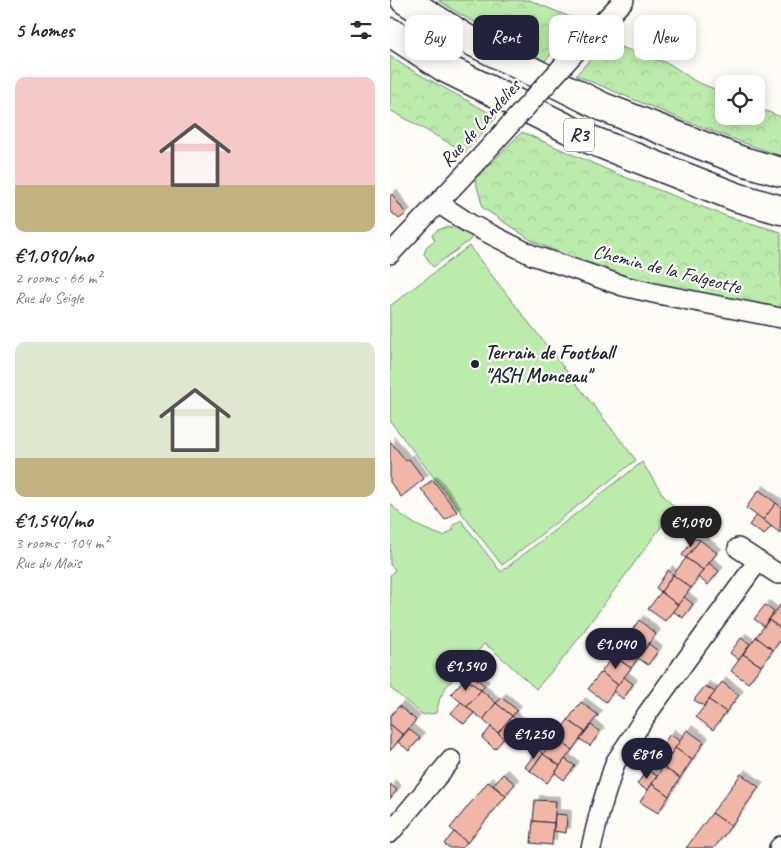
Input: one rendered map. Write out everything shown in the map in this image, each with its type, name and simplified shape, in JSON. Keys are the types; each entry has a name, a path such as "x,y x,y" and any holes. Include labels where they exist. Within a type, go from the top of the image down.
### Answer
{"highway":[{"name":"R3","path":"405,0 467,39 603,107 742,161 781,172"},
{"name":"R3","path":"390,32 445,68 591,140 736,197 781,210"}],"street":[{"name":"Rue de Landelies","path":"390,254 624,0"},
{"name":"Chemin de la Falgeotte","path":"438,203 470,224 532,255 622,286 781,318"},
{"path":"738,548 778,574"},
{"path":"591,848 600,810 615,763 647,714 758,561"},
{"path":"390,833 452,760"}],"green space":[{"path":"438,0 529,0 565,15 549,15 549,56 545,61 539,58 539,15 473,15 473,21"},
{"path":"624,48 634,52 634,60 658,60 670,64 695,81 715,89 715,125 765,125 765,111 781,117 781,156 626,97 576,75 590,60 624,60"},
{"path":"390,56 406,67 497,117 465,152 390,110"},
{"path":"522,132 617,174 726,216 781,232 781,311 625,279 534,242 483,208 475,179"},
{"path":"447,227 456,228 473,236 469,241 433,267 424,254 427,246 435,240 432,235 438,230"},
{"name":"Terrain de Football \"ASH Monceau\"","path":"469,246 636,460 502,565 390,421 390,306"},
{"path":"642,462 663,495 675,508 567,654 536,689 484,644 446,687 440,698 436,713 423,715 390,688 390,576 395,569 390,565 390,503 414,524 444,536 454,529 452,526 461,520 501,572"}],"building":[{"path":"392,194 406,214 399,219 390,211 390,196"},
{"path":"390,441 406,461 409,459 424,479 401,497 390,482"},
{"path":"433,480 457,512 445,520 421,489"},
{"path":"759,490 776,503 763,520 746,508"},
{"path":"776,503 781,507 780,533 763,520"},
{"path":"757,515 771,526 764,535 749,525"},
{"path":"694,539 700,540 686,558 682,555"},
{"path":"700,540 717,553 703,570 686,558"},
{"path":"686,558 703,570 691,588 673,575"},
{"path":"709,563 719,571 708,585 698,577"},
{"path":"668,570 673,575 661,592 656,588"},
{"path":"673,575 691,588 678,605 661,592"},
{"path":"661,592 678,605 665,621 648,609"},
{"path":"684,597 693,604 683,618 673,611"},
{"path":"781,604 781,629 769,620"},
{"path":"765,605 774,612 764,626 754,619"},
{"path":"639,620 656,634 643,651 627,638"},
{"path":"769,620 781,629 781,639 773,650 756,637"},
{"path":"756,637 773,650 761,666 743,654"},
{"path":"627,638 643,651 631,668 614,656"},
{"path":"741,638 750,644 739,660 730,653"},
{"path":"649,644 658,651 648,665 638,658"},
{"path":"743,654 761,666 748,683 731,671"},
{"path":"613,656 631,668 618,685 601,672"},
{"path":"601,672 618,685 606,702 588,689"},
{"path":"470,673 485,686 481,690 465,678"},
{"path":"624,677 633,684 623,699 613,691"},
{"path":"465,678 481,690 467,707 451,694"},
{"path":"722,682 739,695 726,712 709,700"},
{"path":"705,686 715,692 704,706 694,700"},
{"path":"481,690 496,703 483,720 467,707"},
{"path":"502,698 517,710 512,716 496,703"},
{"path":"709,700 726,712 713,730 696,717"},
{"path":"461,702 474,713 464,724 451,713"},
{"path":"581,702 598,715 585,732 568,720"},
{"path":"496,703 512,716 498,733 483,720"},
{"path":"399,706 416,720 403,735 390,724 390,716"},
{"path":"512,716 527,729 514,746 498,733"},
{"path":"568,720 585,732 572,750 555,737"},
{"path":"390,724 403,735 391,750 390,750"},
{"path":"591,725 600,732 590,746 580,739"},
{"path":"491,727 504,738 495,749 482,738"},
{"path":"409,729 420,738 409,751 398,742"},
{"path":"687,730 704,742 692,760 675,748"},
{"path":"670,734 680,741 670,755 660,749"},
{"path":"555,737 572,750 560,766 543,754"},
{"path":"675,748 692,760 680,778 663,767"},
{"path":"538,749 543,754 530,771 525,767"},
{"path":"543,754 560,766 547,783 530,771"},
{"path":"565,759 575,766 564,780 555,773"},
{"path":"663,767 680,778 669,796 652,784"},
{"path":"647,770 657,776 647,790 637,784"},
{"path":"503,774 515,784 505,795 493,785"},
{"path":"741,774 759,787 731,826 712,813"},
{"path":"488,782 506,796 467,843 450,828"},
{"path":"390,784 397,790 390,799"},
{"path":"652,784 669,796 658,813 640,802"},
{"path":"535,800 556,801 554,823 533,821"},
{"path":"712,813 731,826 714,848 686,848"},
{"path":"555,814 567,815 566,833 554,831"},
{"path":"533,821 554,823 552,845 531,843"},
{"path":"454,832 467,842 462,848 450,848 444,844"}],"place":[{"name":"Terrain de Football \"ASH Monceau\"","path":"475,364"}]}
